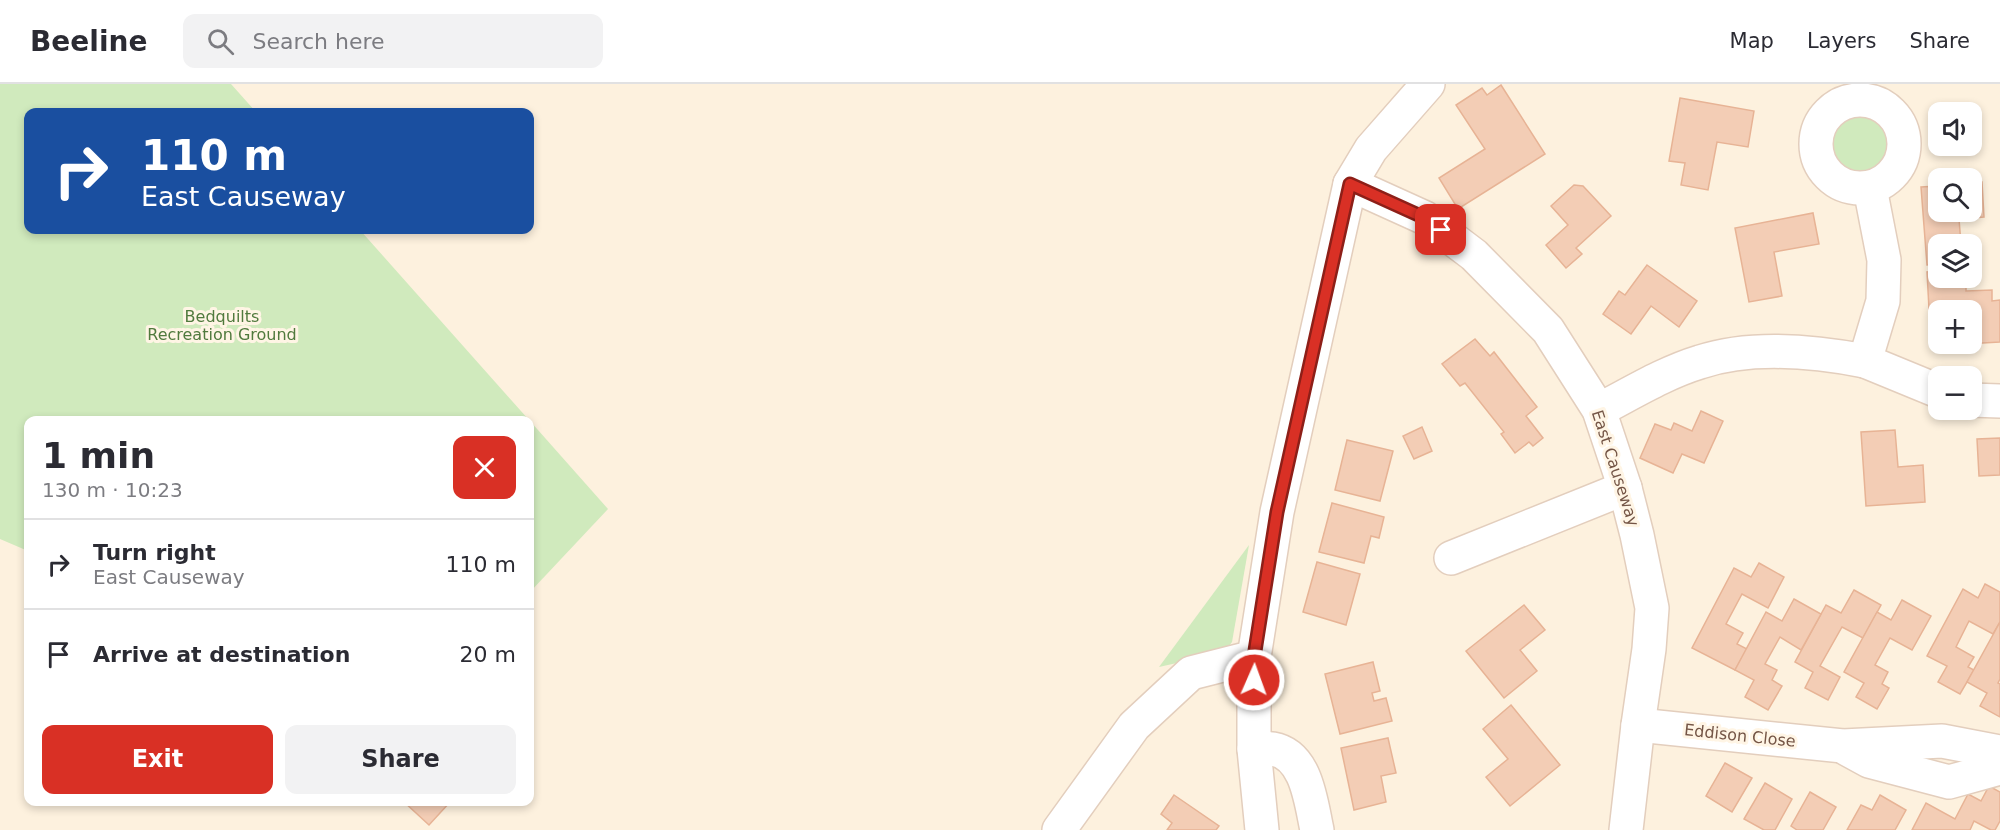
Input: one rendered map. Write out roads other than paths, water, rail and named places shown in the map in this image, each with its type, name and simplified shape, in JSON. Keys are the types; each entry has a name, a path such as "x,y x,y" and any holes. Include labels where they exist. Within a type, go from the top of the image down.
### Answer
{"street":[{"path":"1262,830 1254,749 1254,657 1277,512 1350,184 1371,149 1428,84"},
{"name":"East Causeway","path":"1350,184 1425,218 1474,255 1548,330 1599,410 1638,535 1652,608 1626,830"},
{"path":"1865,361 1883,301 1884,260 1870,188"},
{"path":"1599,410 1660,378 1700,361 1735,355 1790,352 1833,355 1865,361 1928,387"},
{"path":"1982,400 2000,401"},
{"path":"1450,558 1625,488"},
{"path":"1059,830 1134,726 1191,673 1254,657"},
{"name":"Eddison Close","path":"1638,725 1843,746 1942,741 2000,752"},
{"name":"Eddison Close","path":"1843,746 1869,761 1949,782 2000,768"},
{"path":"1254,749 1273,749 1285,753 1297,765 1304,777 1317,830"}],"park label":[{"name":"Bedquilts Recreation Ground","path":"222,325"}]}
